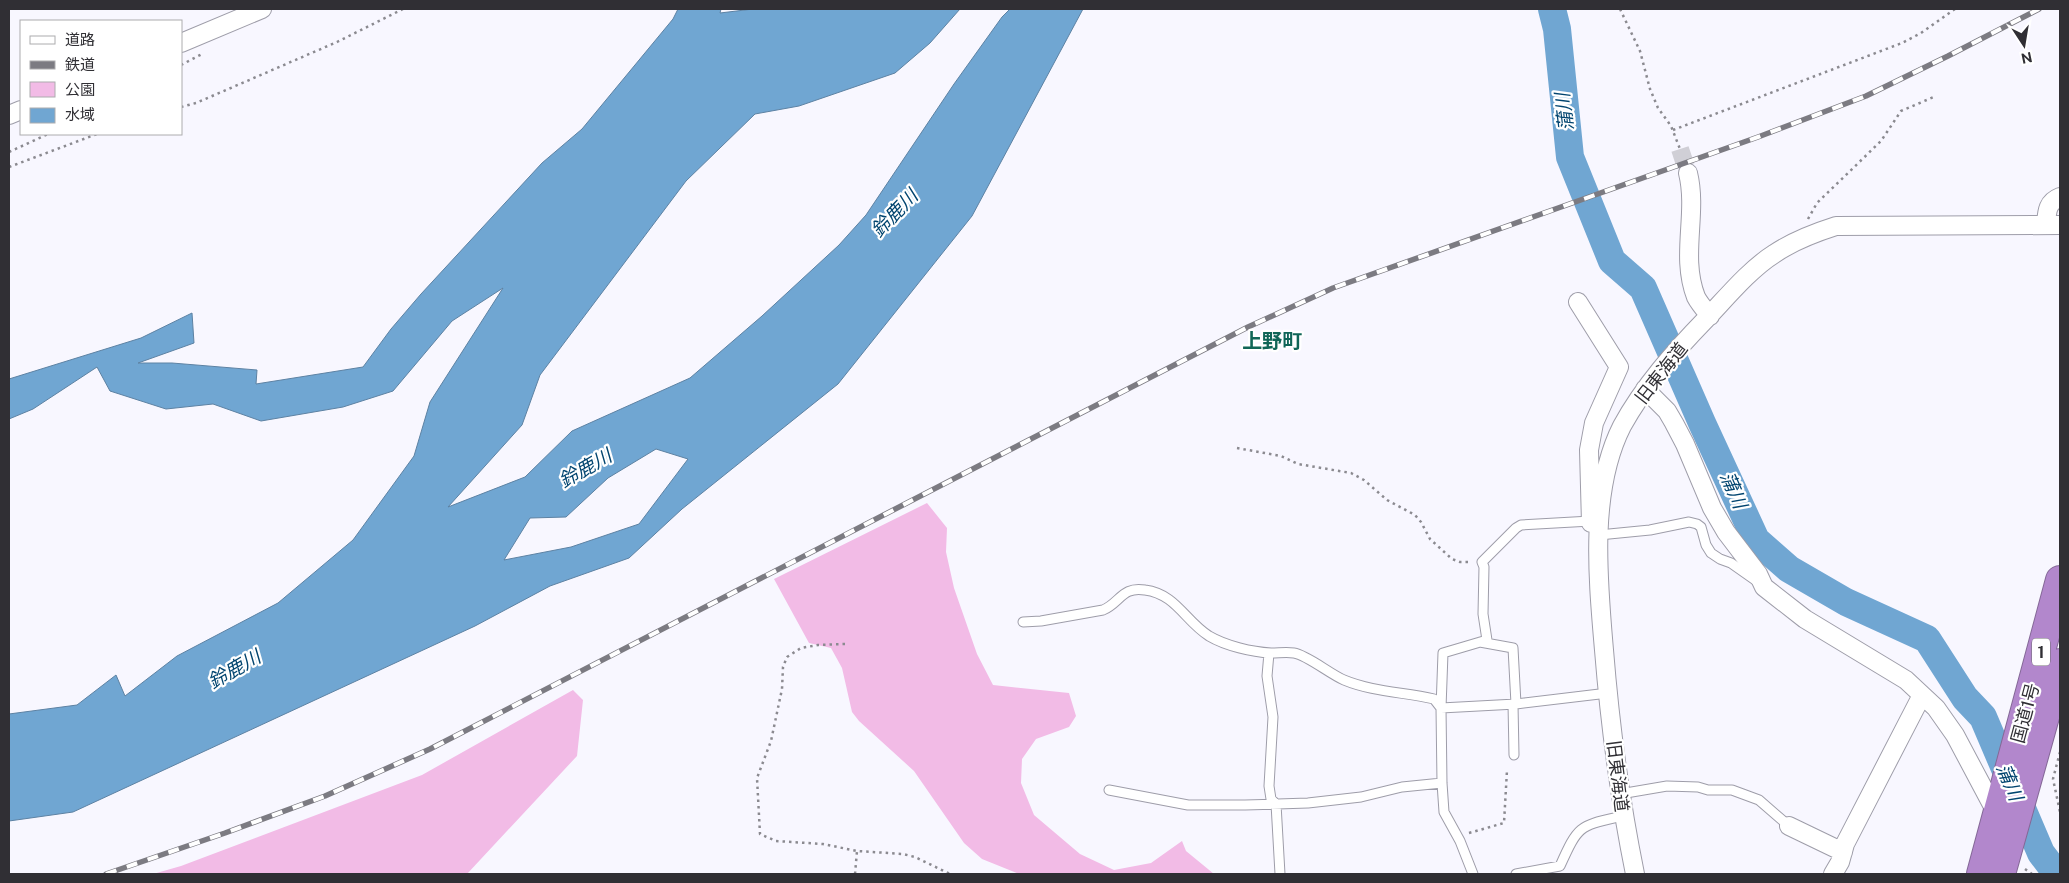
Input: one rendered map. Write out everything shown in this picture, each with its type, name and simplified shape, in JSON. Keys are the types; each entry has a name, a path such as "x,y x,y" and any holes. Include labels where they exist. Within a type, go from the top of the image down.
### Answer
{"highway":[{"name":"国道1号","path":"2001,874 2003,819 2022,724 2060,580"},
{"name":"国道1号","path":"1981,874 2003,819 2048,751 2060,664"}],"street":[{"path":"182,43 262,9"},
{"path":"1688,173 1691,194 1689,269 1697,298 1710,316"},
{"path":"2053,225 2047,209 2053,200 2060,198"},
{"name":"旧東海道","path":"1635,874 1623,816 1608,692 1595,528 1608,465 1622,427 1647,386 1696,330 1773,254 1804,237 1836,226 2053,225"},
{"path":"1578,302 1619,366 1594,423 1589,450 1595,528"},
{"path":"1647,386 1674,423 1712,508 1726,532 1758,574 1764,587 1805,619 1906,680 1936,708 1955,735 2003,819"},
{"path":"1833,874 1922,695"},
{"path":"1789,826 1843,852"}],"lane":[{"path":"1473,874 1460,841 1444,812 1441,708 1443,653 1487,640 1483,614 1484,567 1482,562 1521,525 1650,530 1689,522 1701,527 1706,545 1711,553 1731,563 1764,587"},
{"path":"1023,622 1041,621 1103,610 1108,608 1127,591 1143,589 1160,593 1170,599 1209,636 1232,645 1270,653 1294,653 1303,656 1318,667 1343,680 1379,690 1434,699 1441,708"},
{"path":"1480,642 1513,648 1514,755"},
{"path":"1270,653 1267,676 1273,717 1269,786 1271,799 1276,804 1280,874"},
{"path":"1441,708 1515,704 1608,692"},
{"path":"1109,790 1188,805 1276,804 1362,797 1402,787 1442,782"},
{"path":"1620,794 1667,786 1732,790 1759,800 1789,826"},
{"path":"1516,874 1560,866 1576,833 1588,824 1623,816"}],"path":[{"path":"182,107 196,103 337,42 403,9"},
{"path":"1620,9 1640,51 1650,89 1658,108 1673,130 1680,149"},
{"path":"1673,130 1902,43 1921,34 1955,9"},
{"path":"1804,237 1807,220 1817,203 1881,141 1901,111 1936,96"},
{"path":"9,152 46,135"},
{"path":"9,168 94,135"},
{"path":"1236,448 1281,456 1298,464 1351,473 1364,480 1397,506 1415,515 1430,539 1452,559 1460,562 1482,562"},
{"path":"844,644 801,648 788,657 785,662 771,741 757,778 760,834 776,841 823,844 858,851 903,854 915,857 950,874"},
{"path":"2048,751 2060,812"},
{"path":"1460,841 1469,834 1504,823 1508,770"},
{"path":"855,874 858,851"}],"green space":[{"path":"927,503 947,528 946,552 954,588 977,654 993,685 1069,693 1076,716 1069,727 1036,739 1022,759 1021,783 1034,815 1080,854 1114,870 1151,863 1182,841 1186,851 1214,874 1019,874 982,859 964,843 914,771 859,721 852,712 842,668 831,648 809,643 774,579"},
{"path":"573,690 583,700 577,756 467,874 153,874 181,866 422,775"}],"water":[{"name":"鈴鹿川","path":"678,9 721,9 720,13 753,9 960,9 930,43 895,73 799,106 755,114 686,181 540,375 522,425 448,507 525,477 572,431 690,378 762,316 839,245 866,215 954,84 1002,17 1010,9 1083,9 972,216 838,384 682,509 629,558 550,586 475,626 73,812 9,821 9,714 77,705 116,675 125,696 177,656 278,603 353,540 414,456 430,402 503,288 452,321 393,391 343,407 261,421 213,404 166,409 110,391 97,367 33,409 9,419 9,379 141,338 192,313 194,343 138,363 172,363 257,370 256,384 363,367 391,329 421,294 542,163 582,129 673,19","holes":["656,449 688,459 639,524 571,547 504,560 530,518 566,517 608,478"]}],"waterway":[{"name":"蒲川","path":"1552,9 1557,29 1570,157 1612,261 1643,288 1756,540 1789,569 1846,602 1927,639 1965,698 1983,717 2041,853 2057,874"}],"tunnel":[{"path":"1680,149 1688,173"}],"railway":[{"path":"106,874 325,796 430,749 1248,327 1333,288 1758,137 1866,96 2039,9"}],"district":[{"name":"上野町","path":"1272,341"}]}
